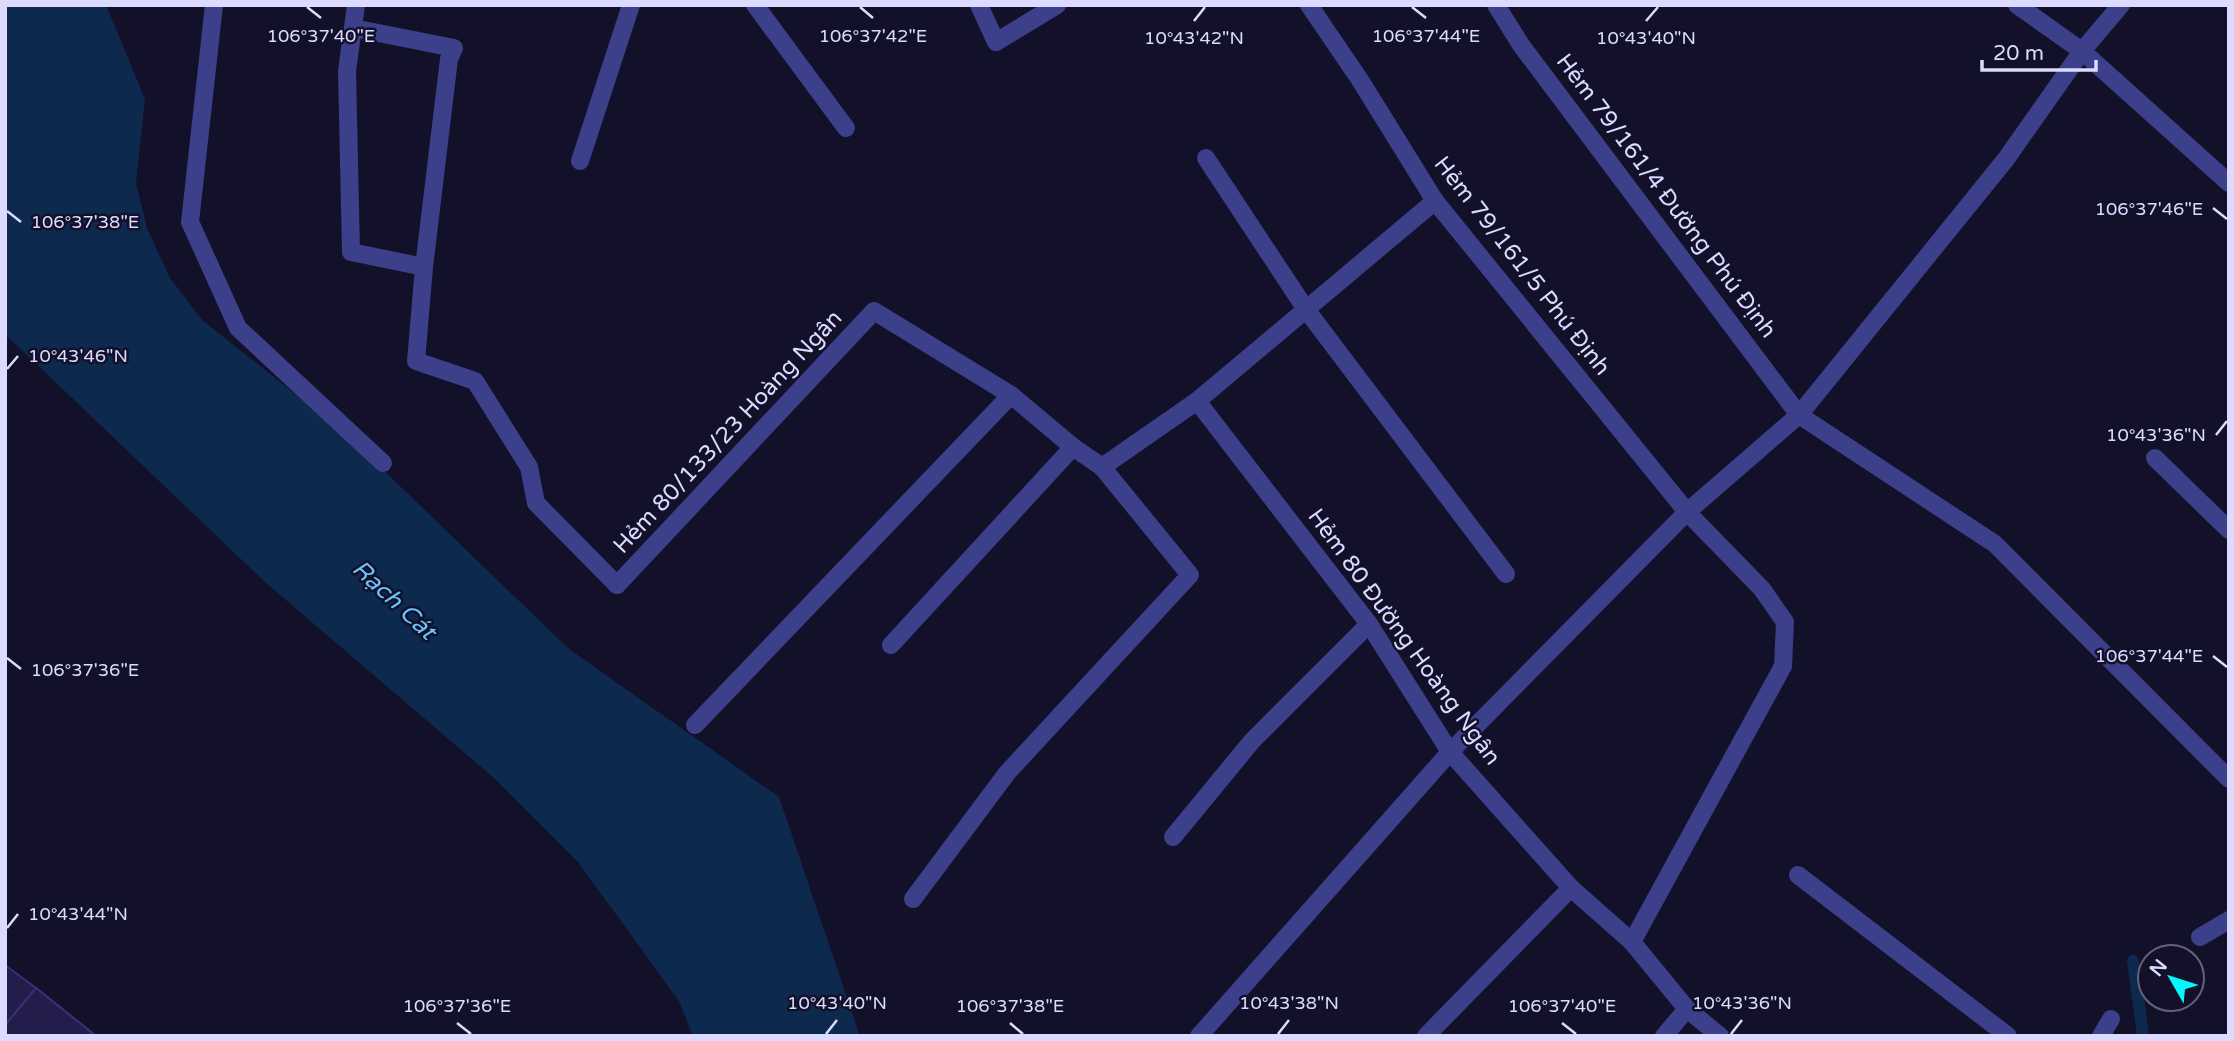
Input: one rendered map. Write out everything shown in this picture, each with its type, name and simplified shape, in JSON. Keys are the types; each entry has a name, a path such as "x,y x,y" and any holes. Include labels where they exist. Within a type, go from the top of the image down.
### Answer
{"street":[{"path":"214,5 190,222 238,328 383,463"},
{"path":"353,28 454,48 449,58 424,267 351,252 347,71 356,5"},
{"path":"580,161 631,5"},
{"path":"755,5 846,128"},
{"path":"979,5 996,42 1057,5"},
{"name":"Hẻm 79/161/5 Phú Định","path":"1309,5 1360,80 1435,201 1687,512 1762,589 1785,622 1783,666 1632,942"},
{"name":"Hẻm 79/161/4 Đường Phú Định","path":"1496,5 1521,45 1799,415 1995,544 2229,779"},
{"path":"2017,5 2082,51 2229,183"},
{"path":"1199,1036 1450,752 1687,512 1799,415 2006,159 2082,51 2121,5"},
{"path":"1206,158 1306,308 1506,573"},
{"path":"1102,467 1197,401 1435,201"},
{"name":"Hẻm 80/133/23 Hoàng Ngân","path":"424,267 416,361 475,382 529,467 536,503 617,586 874,311 1011,395"},
{"path":"695,725 1011,395 1073,447 1102,467 1190,575 1007,774 913,899"},
{"name":"Hẻm 80 Đường Hoàng Ngân","path":"1197,401 1369,624 1450,752 1571,888 1632,942 1687,1009 1720,1036"},
{"path":"891,645 1073,447"},
{"path":"2155,458 2229,530"},
{"path":"1173,836 1252,741 1369,624"},
{"path":"1798,875 2008,1036"},
{"path":"1426,1036 1571,888"},
{"path":"2200,937 2229,920"},
{"path":"1664,1036 1687,1009"},
{"path":"2101,1036 2111,1019"}],"water":[{"name":"Rạch Cát","path":"5,5 106,5 145,99 136,183 147,228 170,278 202,320 347,435 569,649 779,797 860,1036 693,1036 679,1001 578,862 493,777 266,583 5,334"}],"building":[{"path":"5,965 36,988 96,1036 5,1036"},
{"path":"36,988 96,1036 5,1036 5,1025"}],"waterway":[{"path":"2133,961 2143,1036"}]}
